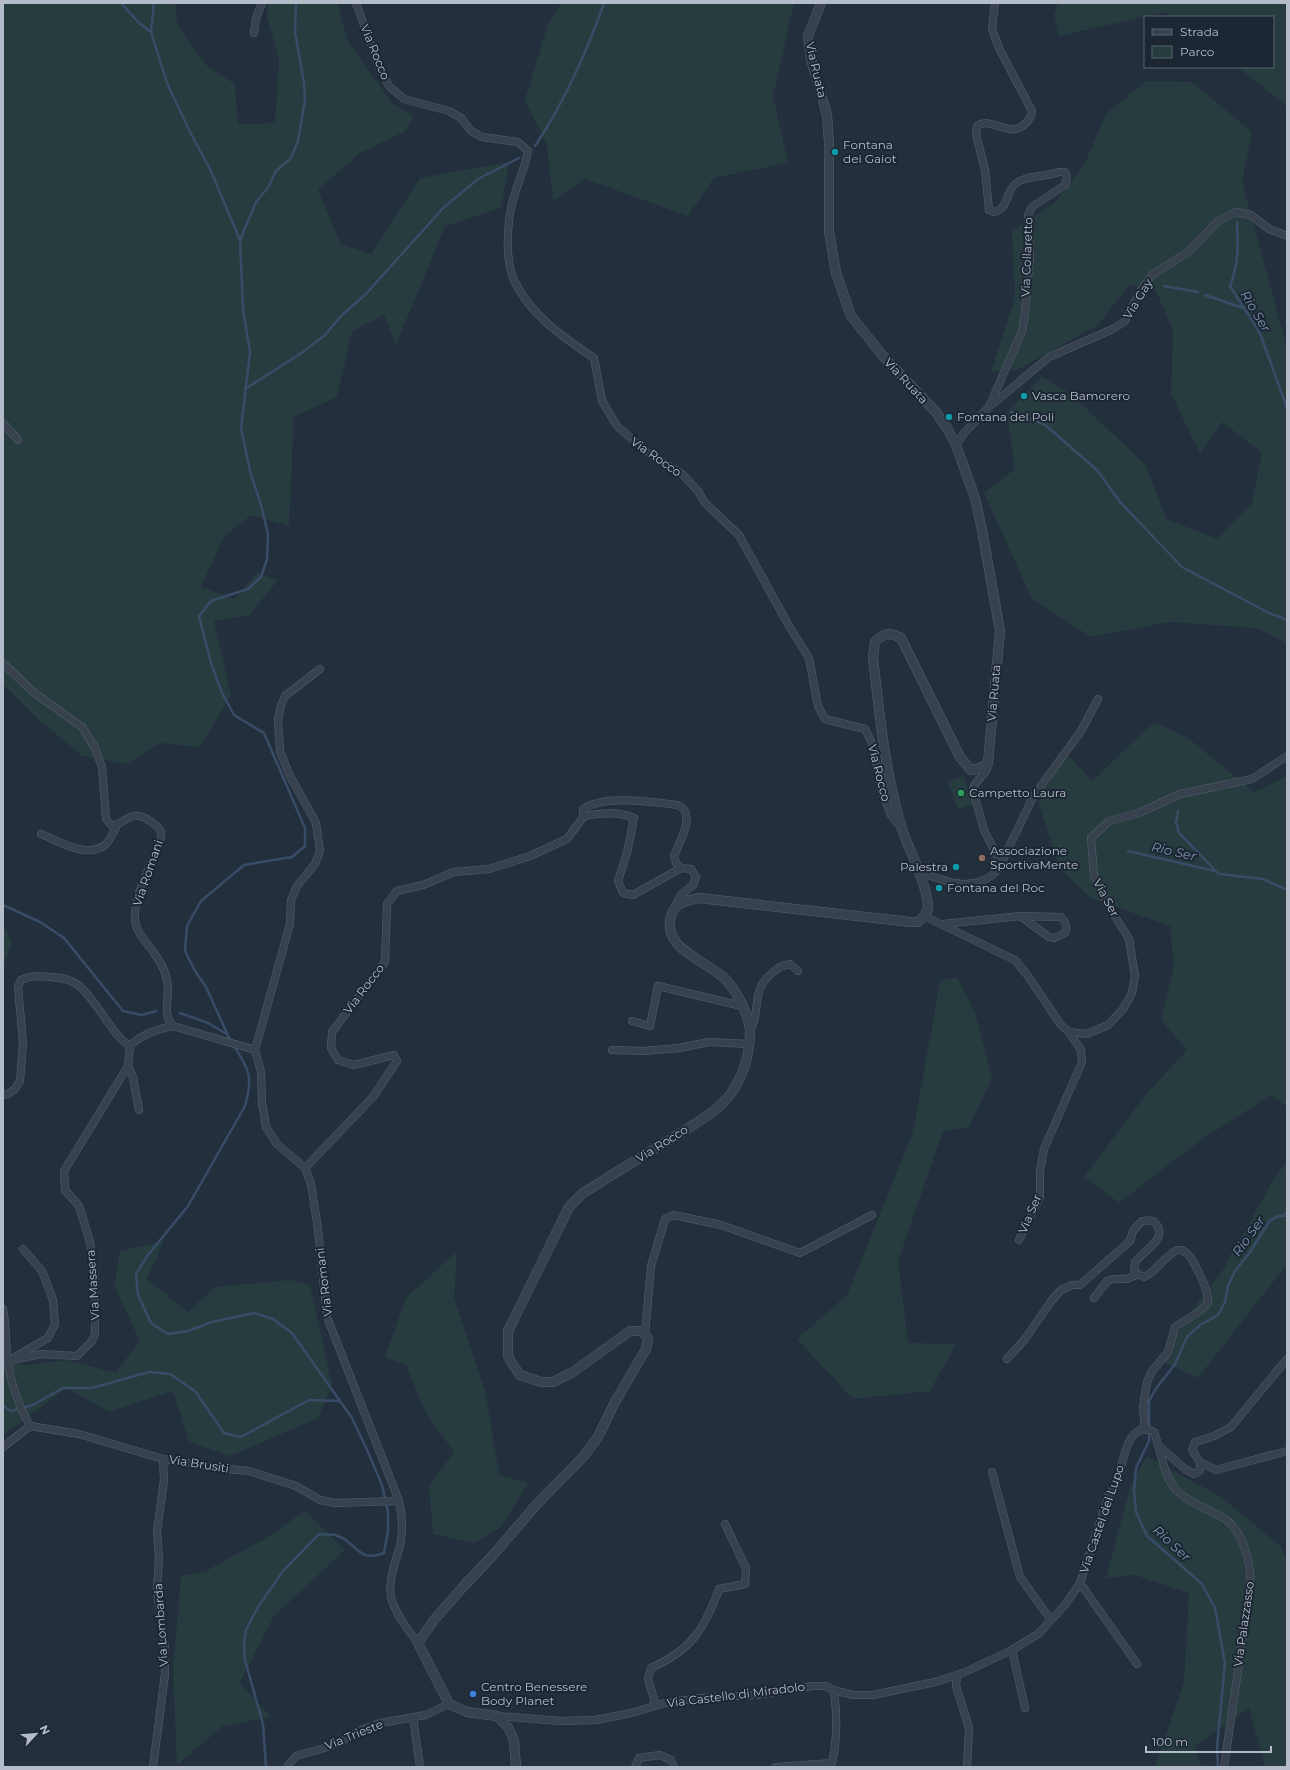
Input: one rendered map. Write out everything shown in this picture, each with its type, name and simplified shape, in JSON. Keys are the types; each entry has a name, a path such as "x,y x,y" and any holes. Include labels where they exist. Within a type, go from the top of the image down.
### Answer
{"street":[{"path":"254,33 256,18 262,3"},
{"name":"Via Rocco","path":"356,3 379,67 389,86 404,98 449,111 461,118 471,131 482,137 518,142 528,152 526,164 518,180 509,224 508,249 513,278 524,297 554,329 594,358 602,400 617,426 648,453 682,474 698,491 705,503 739,535 789,626 809,658 818,706 825,719 865,729 872,743 882,792 890,815 903,831"},
{"name":"Via Ruata","path":"821,3 808,36 811,58 827,115 829,142 829,231 836,273 851,316 884,356 935,411 947,428 956,445 975,498 1000,631 988,763"},
{"name":"Via Collaretto","path":"989,407 1022,331 1030,255 1028,215 1032,207 1065,185 1067,177 1065,172 1059,172 1023,180 1014,185 1001,209 994,212 988,210 985,170 976,134 976,126 985,122 1006,129 1018,129 1032,116 1032,111 1002,54 992,29 995,3"},
{"name":"Via Gay","path":"956,445 965,432 989,407 1049,357 1113,329 1125,321 1138,293 1152,275 1188,252 1218,221 1236,212 1251,215 1269,229 1287,236"},
{"path":"3,423 18,440"},
{"name":"Via Rocco","path":"924,916 928,908 918,871 903,831 891,792 885,758 873,658 875,642 879,637 886,634 893,634 901,638 960,757 966,765 971,770 983,768 988,763"},
{"path":"3,663 32,691 82,727 94,746 102,767 106,819 112,826 117,825"},
{"path":"305,1168 277,1144 266,1126 262,1102 261,1072 255,1050 290,924 291,900 297,886 315,864 320,851 316,823 289,774 280,751 278,736 280,713 285,696 320,669"},
{"path":"918,871 943,881 970,884 982,882 991,877 998,870 1034,797 1080,731 1098,699"},
{"name":"Via Ser","path":"1070,1032 1087,1034 1108,1025 1123,1010 1132,993 1135,976 1129,939 1111,910 1094,876 1091,838 1109,821 1139,813 1180,794 1252,779 1287,756"},
{"path":"988,763 986,772 973,785 973,790 984,830 999,860 998,870"},
{"name":"Via Rocco","path":"305,1168 373,1097 397,1061 394,1055 354,1065 338,1060 331,1048 332,1032 385,962 387,904 397,892 423,885 454,872 489,869 530,856 567,839 583,817 583,809 590,804 634,800 683,808 687,813 687,821 674,856 676,863 682,868 691,869 696,876 693,885 681,895 671,914 669,924 671,934 677,944 722,976 736,994 748,1021 750,1031"},
{"path":"583,817 605,812 622,813 634,818 627,853 618,881 622,893 633,895 682,868"},
{"name":"Via Romani","path":"117,825 130,816 135,815 148,820 162,832 137,899 135,918 139,933 158,958 164,970 169,989 167,1018 173,1026"},
{"path":"41,834 76,849 93,849 106,844 117,825"},
{"path":"671,914 677,906 688,900 699,898 910,922 918,922 924,916"},
{"name":"Via Ser","path":"924,916 1015,960 1028,976 1061,1025 1070,1032 1081,1050 1082,1062 1044,1149 1040,1171 1040,1196 1019,1240"},
{"name":"Via Ser","path":"942,924 1020,916 1060,917 1065,920 1065,932 1055,938 1049,937 1020,916"},
{"name":"Via Rocco","path":"645,1335 642,1331 630,1331 573,1372 553,1382 541,1382 520,1375 508,1356 508,1331 569,1207 583,1192 710,1114 729,1096 747,1060 750,1031 755,1021 759,986 765,979 785,965 790,964 798,971"},
{"path":"3,1095 8,1094 15,1089 20,1081 23,1043 18,986 21,980 31,975 66,979 77,984 100,1009 115,1034 126,1044 130,1045"},
{"path":"632,1021 650,1026 658,986 742,1006"},
{"path":"139,1110 134,1077 128,1066 130,1045 137,1039 152,1032 173,1026 255,1050"},
{"path":"612,1050 644,1052 679,1048 709,1042 748,1044"},
{"name":"Via Massera","path":"8,1361 41,1354 77,1356 92,1342 95,1334 95,1280 90,1242 79,1206 65,1190 64,1171 128,1066"},
{"name":"Via Romani","path":"305,1168 311,1184 318,1229 327,1317 402,1513 401,1535 392,1574 392,1601 403,1623 418,1643"},
{"path":"516,1767 514,1740 508,1727 497,1716 467,1712 449,1704 418,1643 434,1620 536,1505 584,1456 598,1437 615,1402 646,1349 648,1338 645,1335 651,1266 665,1219 674,1215 721,1225 800,1253 872,1215"},
{"path":"1007,1359 1025,1339 1052,1300 1061,1290 1072,1285 1080,1285 1130,1241 1134,1231 1142,1221 1150,1220 1156,1222 1160,1230 1158,1240 1135,1262 1134,1269 1138,1274 1144,1277 1151,1274 1172,1252 1179,1249 1186,1251 1190,1255 1204,1283 1208,1303 1200,1311 1175,1327 1168,1352 1152,1371 1147,1382 1143,1407 1148,1430 1160,1446 1185,1469 1194,1474 1200,1471 1200,1462"},
{"path":"8,1361 48,1338 54,1324 53,1300 42,1271 22,1249"},
{"path":"1094,1298 1106,1281 1114,1278 1127,1279 1138,1274"},
{"path":"3,1309 6,1322 8,1361 15,1397 30,1426 3,1447"},
{"path":"1287,1359 1231,1428 1214,1436 1195,1442 1192,1450 1200,1462 1216,1470 1287,1451"},
{"name":"Via Brusiti","path":"30,1426 79,1434 163,1459 216,1468 249,1471 296,1486 320,1500 335,1503 397,1501"},
{"name":"Via Castel del Lupo","path":"833,1690 853,1695 873,1695 957,1675 1012,1650 1038,1634 1065,1605 1080,1583 1106,1501 1116,1484 1125,1448 1135,1434 1148,1430"},
{"name":"Via Palazzasso","path":"1160,1446 1166,1472 1177,1491 1191,1502 1224,1518 1237,1531 1245,1548 1251,1577 1224,1767"},
{"name":"Via Lombarda","path":"153,1767 165,1674 165,1647 157,1591 159,1558 157,1531 164,1480 163,1459"},
{"path":"992,1472 1020,1576 1051,1620"},
{"path":"656,1706 648,1679 651,1668 671,1659 691,1642 708,1617 719,1589 745,1584 746,1568 724,1524"},
{"name":"Via Castel del Lupo","path":"1080,1583 1137,1664"},
{"path":"1012,1650 1025,1708"},
{"path":"957,1675 956,1686 969,1728 967,1767"},
{"name":"Via Castello di Miradolo","path":"497,1716 561,1721 596,1720 656,1706 700,1698 757,1695 813,1686 826,1686 833,1690"},
{"path":"776,1767 832,1765 835,1700 833,1690"},
{"name":"Via Trieste","path":"287,1767 296,1756 335,1745 361,1730 380,1723 413,1718 436,1712 449,1704"},
{"path":"413,1718 420,1767"},
{"path":"635,1767 638,1758 660,1755 671,1760 674,1767"}],"green space":[{"path":"3,3 175,3 177,25 208,67 235,84 238,124 275,123 279,60 267,16 268,3 338,3 347,40 393,104 414,117 404,132 360,153 318,190 341,244 371,254 420,178 509,162 501,208 445,226 396,345 384,315 352,331 337,397 294,417 289,526 251,515 224,537 201,587 234,599 257,573 278,580 249,615 214,621 231,695 200,747 160,743 128,764 82,756 38,719 3,684"},
{"path":"562,3 794,3 773,96 788,163 714,178 688,216 585,179 553,201 547,145 525,100 548,24"},
{"path":"1058,3 1287,3 1287,106 1238,68 1274,68 1274,16 1171,16 1166,12 1059,36 1054,14"},
{"path":"1146,81 1192,82 1252,132 1242,182 1287,347 1287,643 1257,628 1169,622 1091,637 1032,599 984,493 1015,469 1007,413 1042,376 1077,400 1146,465 1166,519 1217,539 1252,503 1262,453 1222,422 1200,454 1171,393 1173,330 1156,291 1129,285 1098,325 1017,370 991,372 1015,297 1012,231 1055,202 1084,165 1106,114"},
{"path":"1154,722 1188,738 1254,792 1287,776 1287,1107 1271,1095 1201,1140 1119,1203 1084,1177 1147,1093 1187,1050 1161,1020 1174,966 1170,926 1091,898 1059,867 1038,800 1067,754 1092,781"},
{"name":"Campetto Laura","path":"963,776 974,804 958,809 948,782"},
{"path":"3,925 12,942 3,967"},
{"path":"957,977 975,1012 992,1078 969,1127 943,1131 898,1261 908,1343 956,1344 930,1391 853,1399 797,1339 847,1295 913,1133 940,981"},
{"path":"1287,1161 1287,1264 1198,1378 1161,1361 1190,1313 1223,1270 1274,1179"},
{"path":"164,1241 147,1279 188,1312 215,1287 290,1280 310,1285 332,1385 318,1418 230,1456 189,1442 173,1391 109,1412 67,1388 3,1435 3,1363 26,1365 67,1360 115,1373 140,1341 114,1285 120,1251"},
{"path":"457,1251 454,1298 486,1394 499,1475 528,1483 501,1527 474,1543 433,1534 429,1486 454,1452 426,1413 406,1365 385,1357 406,1298"},
{"path":"1147,1456 1221,1497 1281,1546 1287,1561 1287,1767 1265,1767 1249,1708 1195,1746 1201,1767 1155,1767 1184,1682 1189,1593 1135,1575 1106,1578 1131,1484"},
{"path":"305,1511 345,1550 274,1616 240,1683 271,1717 223,1726 177,1765 173,1669 181,1576 206,1571 266,1538"}],"waterway":[{"path":"121,3 138,22 151,32 167,83 190,132 210,169 240,240 243,309 250,352 241,428 250,471 261,505 268,534 267,559 261,577 248,589 211,601 199,616 211,663 222,693 234,715 264,733 305,828 305,846 292,857 244,865 201,901 187,926 185,951 195,971 206,987 230,1040"},
{"path":"151,32 154,3"},
{"path":"240,240 256,202 269,186 276,171 291,158 298,141 305,99 304,83 295,32 296,3"},
{"path":"535,146 556,112 574,77 590,41 604,3"},
{"path":"245,389 303,352 324,336 341,316 366,294 443,208 478,179 519,158"},
{"name":"Rio Ser","path":"1237,222 1238,247 1235,270 1230,286 1260,333 1287,408"},
{"path":"1164,286 1198,292"},
{"path":"1205,295 1243,308"},
{"path":"1011,412 1044,424 1097,470 1121,503 1182,567 1269,613 1287,620"},
{"name":"Rio Ser","path":"1178,811 1176,823 1179,833 1215,870"},
{"name":"Rio Ser","path":"1128,851 1215,871 1220,874 1263,879 1287,890"},
{"path":"3,905 40,922 64,938 123,1011 142,1015 156,1011"},
{"path":"180,1013 208,1023 225,1033"},
{"path":"234,1046 247,1068 249,1089 245,1106 188,1206 148,1255 136,1274 138,1295 151,1323 168,1334 188,1331 212,1322 254,1313 273,1319 292,1333 352,1418 382,1485 388,1512 388,1531 384,1553 375,1556 368,1556 357,1550 348,1541 342,1538 335,1535 319,1534 283,1571 258,1607 246,1630 244,1644 245,1660 263,1724 266,1767"},
{"name":"Rio Ser","path":"1218,1767 1217,1747 1225,1663 1215,1608 1201,1583 1147,1536 1136,1512 1134,1491 1136,1468 1149,1441 1149,1401 1155,1390 1175,1364 1187,1337 1200,1325 1218,1315 1225,1302 1228,1286 1235,1271 1250,1252 1270,1220 1279,1216 1284,1216 1287,1211"},
{"path":"3,1406 11,1411 33,1405 63,1388 92,1388 149,1372 170,1374 195,1391 224,1433 241,1437 309,1400 340,1401"}],"place":[{"name":"Fontana dei Gaiot","path":"835,152"},
{"name":"Vasca Bamorero","path":"1024,396"},
{"name":"Fontana del Poli","path":"949,417"},
{"name":"Campetto Laura","path":"961,793"},
{"name":"Associazione SportivaMente","path":"982,858"},
{"name":"Palestra","path":"956,867"},
{"name":"Fontana del Roc","path":"939,888"},
{"name":"Centro Benessere Body Planet","path":"473,1694"}]}
